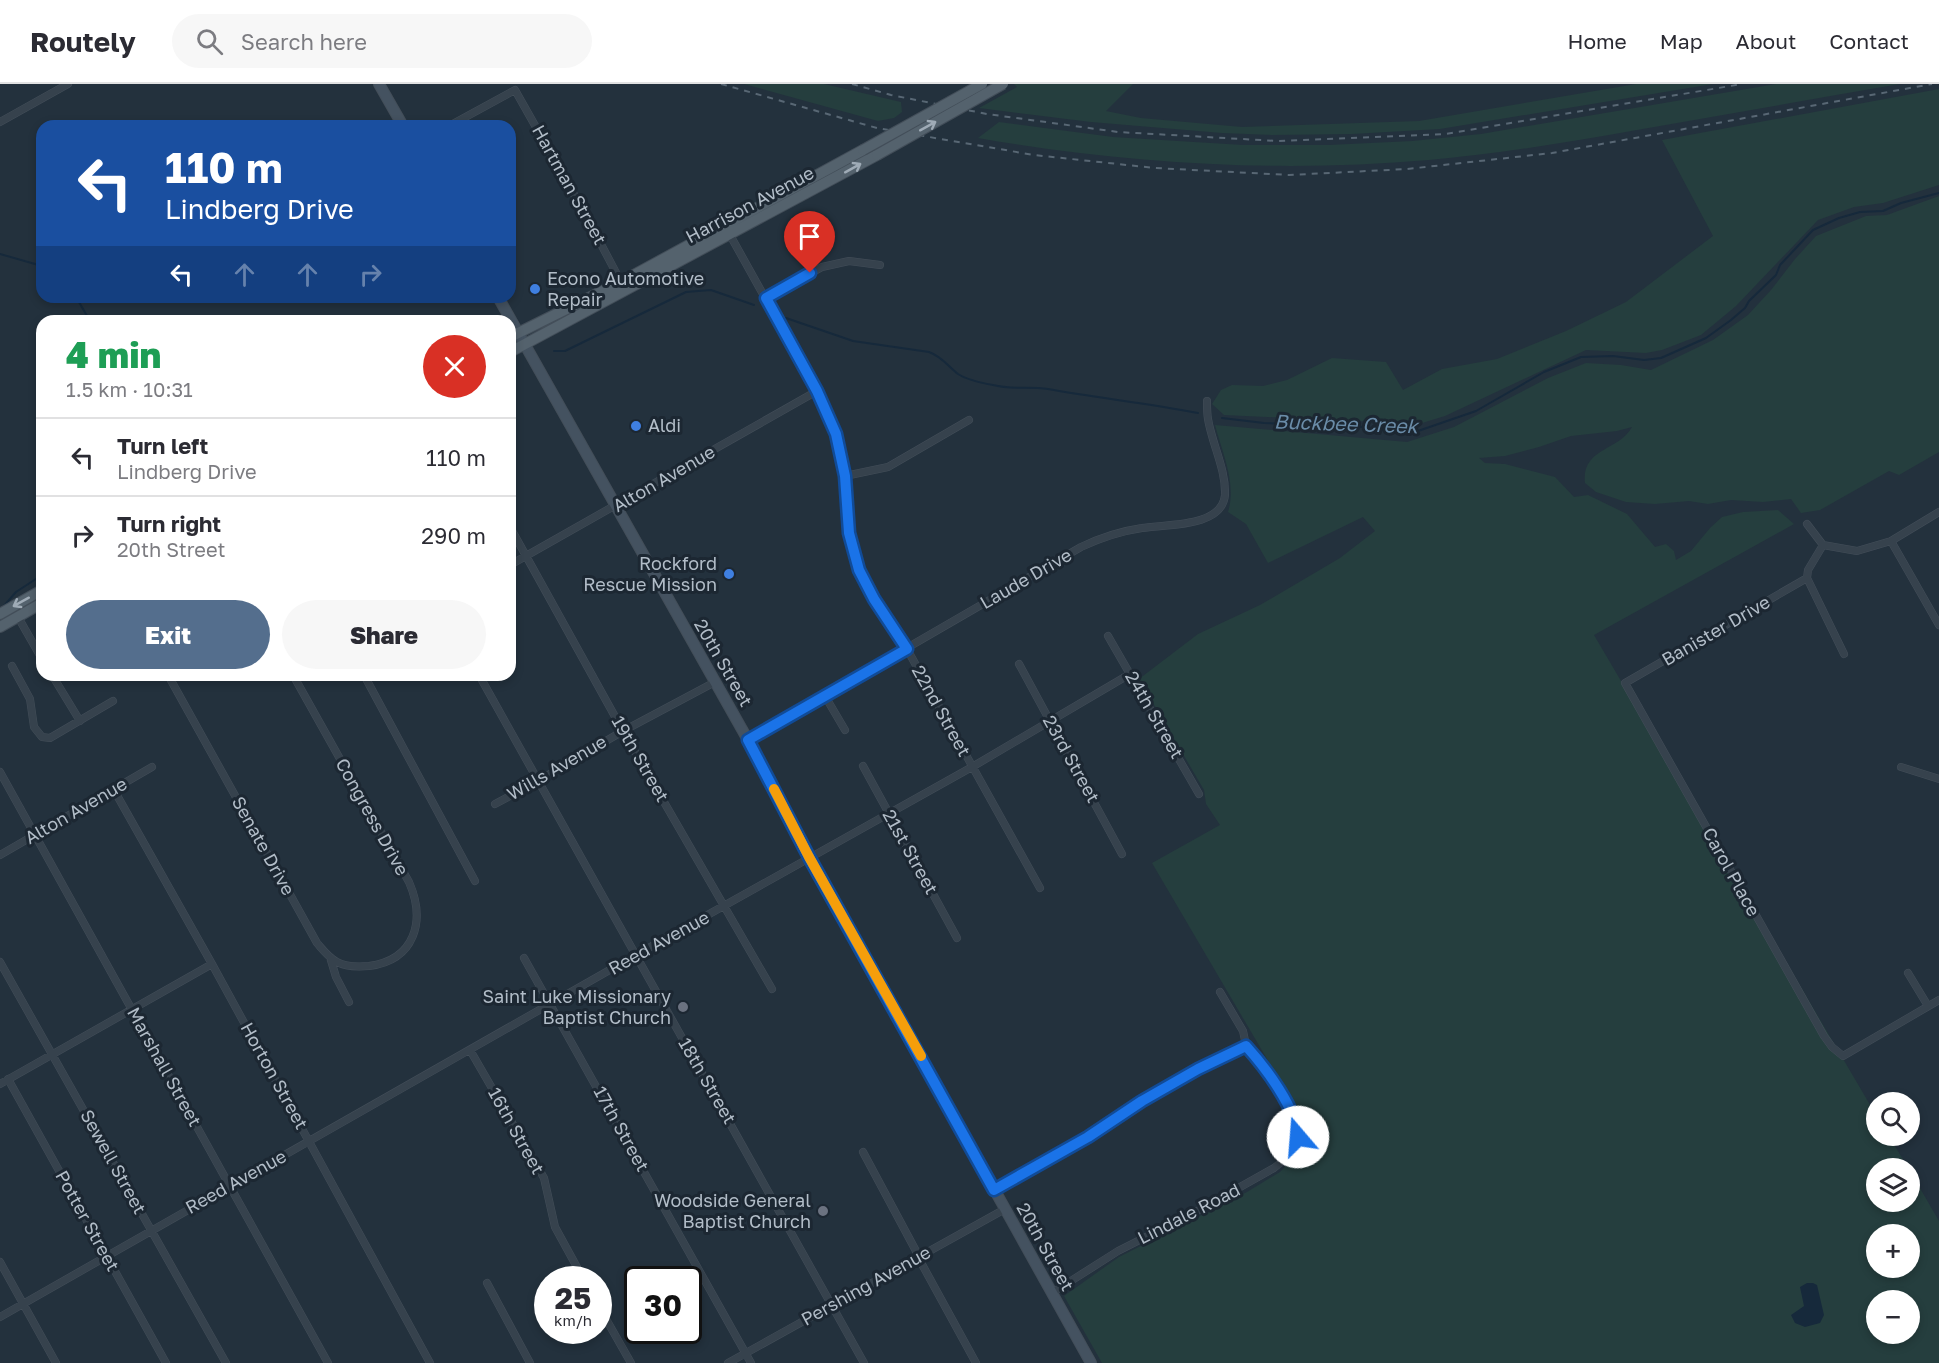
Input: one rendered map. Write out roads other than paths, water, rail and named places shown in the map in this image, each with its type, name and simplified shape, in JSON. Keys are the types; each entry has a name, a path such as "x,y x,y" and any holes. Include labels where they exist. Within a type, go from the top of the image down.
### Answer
{"main road":[{"name":"Harrison Avenue","path":"516,334 621,282 982,84"},
{"name":"Harrison Avenue","path":"516,349 730,235 1004,84"},
{"path":"0,614 36,593"},
{"path":"0,627 36,606"}],"street":[{"path":"0,122 68,84"},
{"path":"379,84 400,120"},
{"name":"Hartman Street","path":"460,120 515,90 621,282"},
{"name":"22nd Street","path":"730,235 817,391 836,434 845,476 849,533 859,570 874,599 907,649 1040,888"},
{"path":"766,298 822,267 849,261 880,265"},
{"name":"20th Street","path":"516,337 525,345 748,740 809,857 1091,1363"},
{"name":"Alton Avenue","path":"516,562 817,391"},
{"name":"Laude Drive","path":"748,740 1062,557 1100,538 1140,528 1205,519 1216,513 1225,497 1222,473 1208,418 1207,400"},
{"path":"845,476 888,467 969,420"},
{"path":"1807,524 1823,545 1857,551 1891,541 1939,512"},
{"name":"19th Street","path":"516,538 623,731 772,989"},
{"path":"1891,541 1939,625"},
{"path":"1823,545 1808,570 1807,578 1844,654"},
{"name":"Banister Drive","path":"1625,683 1807,578"},
{"path":"18,617 36,648"},
{"name":"24th Street","path":"1108,636 1199,794"},
{"name":"23rd Street","path":"1019,664 1122,855"},
{"path":"12,666 30,699 34,728 42,737 50,738 113,701"},
{"name":"Reed Avenue","path":"0,1317 972,766 1130,674"},
{"path":"58,681 80,721"},
{"name":"Senate Drive","path":"171,681 317,943 330,957 336,977 349,1002"},
{"name":"Congress Drive","path":"296,681 416,898 418,916 415,929 410,941 392,958 381,963 354,967 339,963 330,957"},
{"path":"367,681 475,880"},
{"name":"18th Street","path":"482,681 864,1363"},
{"name":"Wills Avenue","path":"495,804 715,682"},
{"name":"Carol Place","path":"1625,683 1832,1047 1843,1056 1928,1006"},
{"path":"825,696 845,730"},
{"name":"21st Street","path":"863,766 957,938"},
{"name":"Alton Avenue","path":"0,855 152,767"},
{"path":"1901,767 1939,779"},
{"name":"Marshall Street","path":"0,772 328,1363"},
{"name":"Horton Street","path":"114,790 430,1363"},
{"name":"17th Street","path":"524,958 752,1363"},
{"name":"Sewell Street","path":"0,962 226,1363"},
{"path":"0,1084 212,964"},
{"path":"1908,973 1928,1006 1939,1000"},
{"path":"994,1190 1088,1137 1142,1101 1198,1069 1246,1046 1243,1031 1220,992"},
{"name":"Lindale Road","path":"1052,1293 1118,1251 1201,1209 1274,1168 1289,1156 1297,1144 1298,1130 1294,1117 1264,1066 1246,1046"},
{"name":"16th Street","path":"470,1050 543,1178 555,1227 576,1266"},
{"name":"Potter Street","path":"8,1079 166,1363"},
{"path":"863,1152 976,1363"},
{"name":"Pershing Avenue","path":"728,1363 1005,1209"},
{"path":"0,1262 56,1363"},
{"path":"487,1283 530,1363"},
{"path":"612,1330 631,1363"}],"water":[{"path":"1807,1283 1817,1285 1824,1315 1820,1323 1805,1327 1795,1323 1791,1315 1804,1306 1800,1287"}],"waterway":[{"name":"Buckbee Creek","path":"1222,418 1264,423 1418,431 1476,411 1544,372 1581,357 1613,356 1644,360 1661,358 1706,338 1731,320 1776,275 1780,265 1813,230 1839,218 1860,212 1883,211 1901,203 1939,193"},
{"path":"0,254 36,264"},
{"name":"Buckbee Creek","path":"554,351 565,351 686,292 711,290 754,305"},
{"path":"80,303 86,315"},
{"path":"786,318 853,341 929,352 958,374 979,382 1007,387 1048,389 1198,413"},
{"path":"3,607 16,592 36,579"}],"railway":[{"path":"721,84 877,128 1034,155 1155,168 1289,175 1407,169 1552,153 1932,84"},
{"path":"852,84 891,95 987,114 1118,132 1277,141 1446,134 1742,84"}],"place":[{"name":"Econo Automotive Repair","path":"535,289"},
{"name":"Aldi","path":"636,426"},
{"name":"Rockford Rescue Mission","path":"729,574"},
{"name":"Saint Luke Missionary Baptist Church","path":"683,1007"},
{"name":"Woodside General Baptist Church","path":"823,1211"}]}
